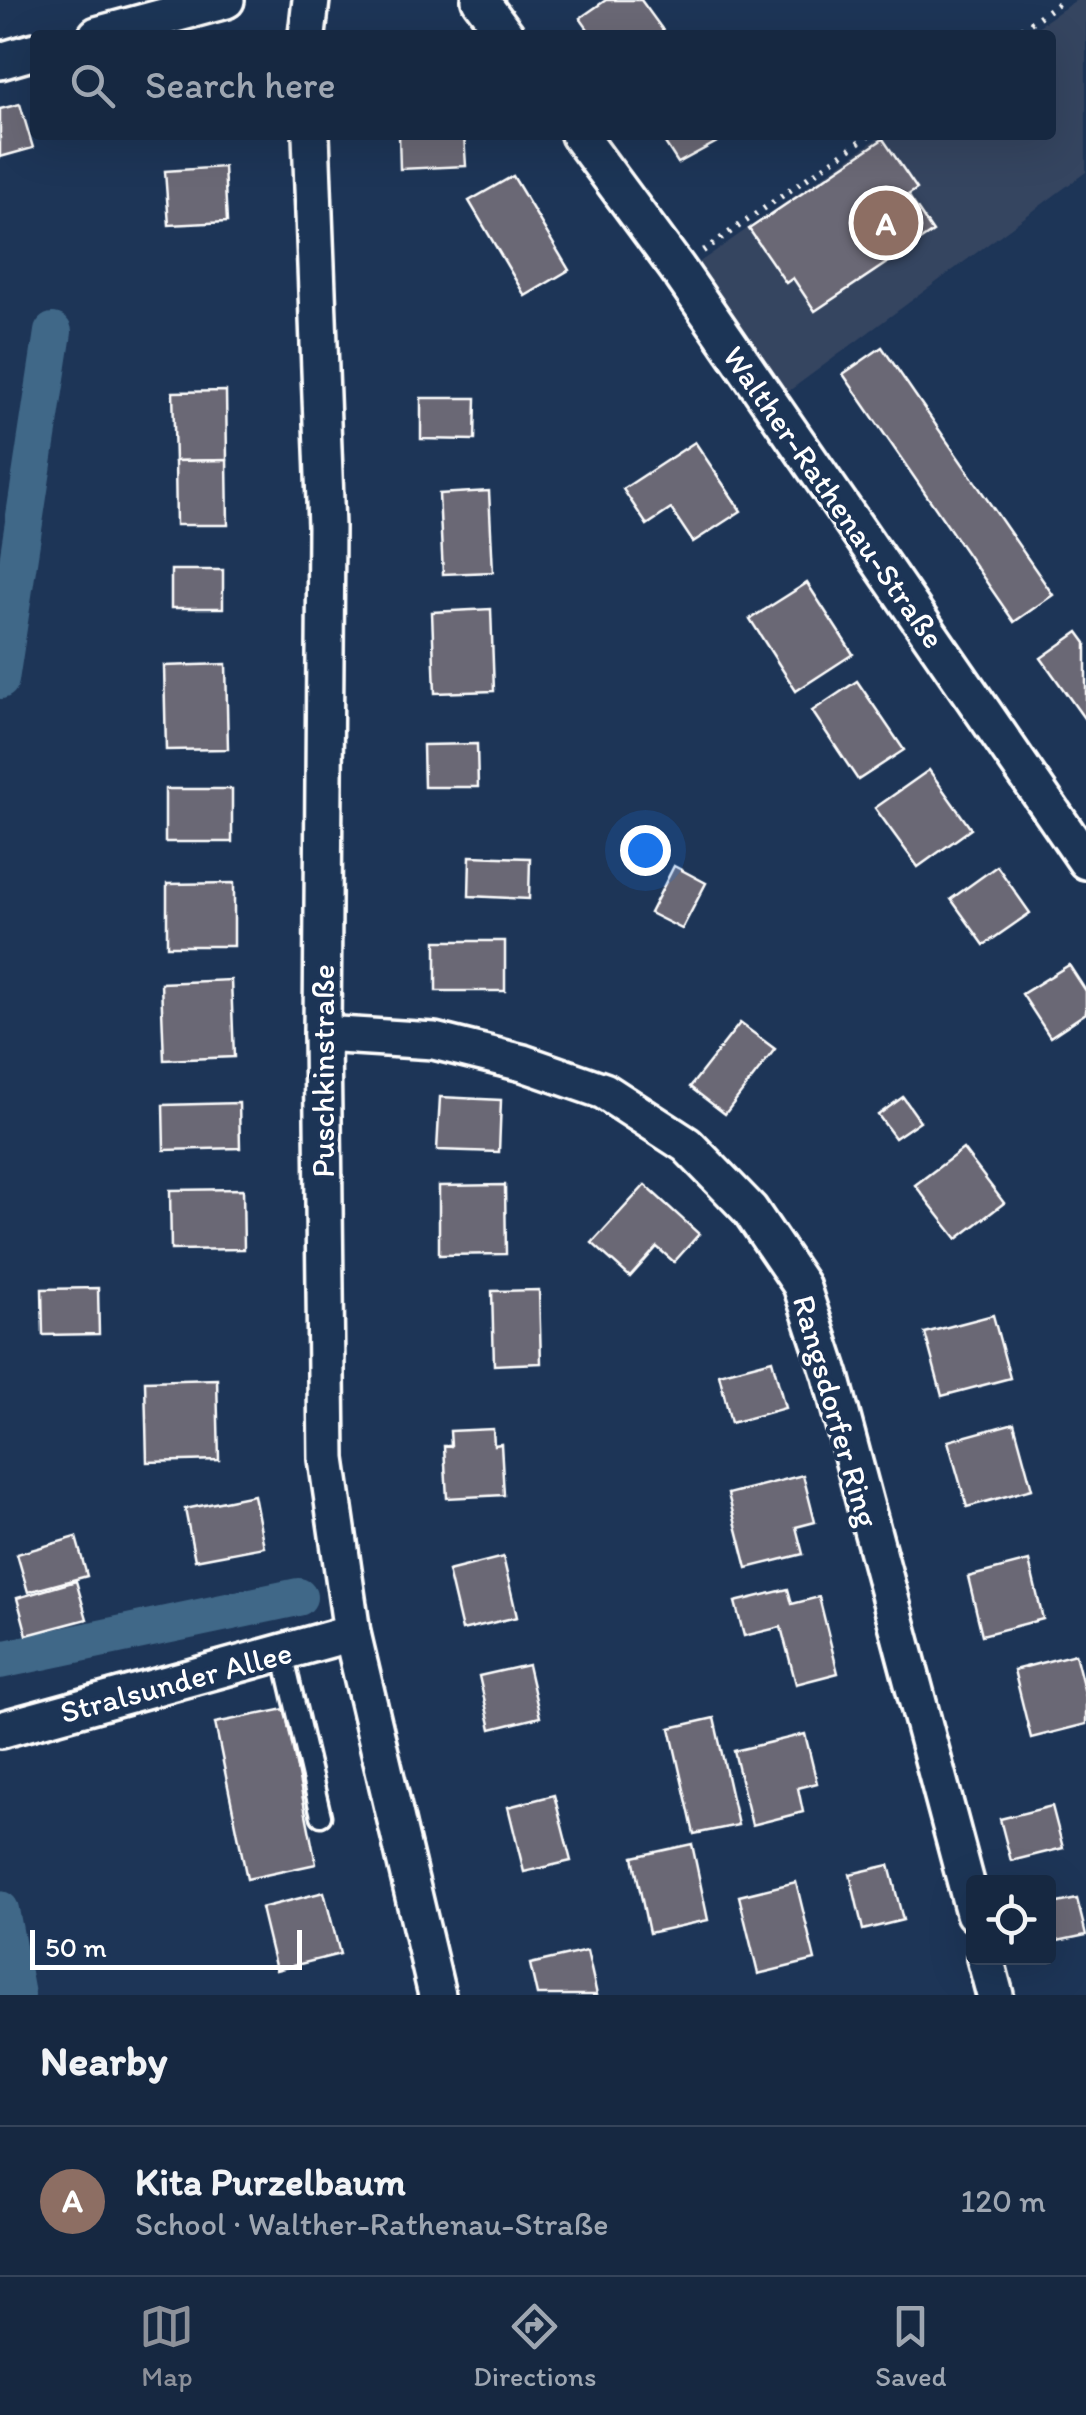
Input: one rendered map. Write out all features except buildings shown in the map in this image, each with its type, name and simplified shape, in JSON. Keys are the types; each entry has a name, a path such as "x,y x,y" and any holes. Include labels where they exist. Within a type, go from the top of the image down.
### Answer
{"street":[{"path":"115,30 226,0"},
{"path":"308,30 311,0"},
{"path":"480,0 502,30"},
{"path":"0,61 30,53"},
{"name":"Puschkinstraße","path":"311,140 326,527 322,1034 327,1459 352,1633 437,1995"},
{"name":"Walther-Rathenau-Straße","path":"583,140 677,268 1086,861"},
{"name":"Rangsdorfer Ring","path":"322,1034 434,1042 523,1063 604,1091 687,1145 750,1210 801,1284 831,1376 966,1884"},
{"name":"Stralsunder Allee","path":"7,1728 352,1633"},
{"path":"987,1965 995,1995"}],"lane":[{"path":"282,1653 321,1816"}],"path":[{"path":"1019,30 1063,0"},
{"path":"677,268 862,140"}],"shaded area":[{"path":"1076,0 1086,0 1086,172 770,405 681,275 875,140 1056,140 1056,30 1033,30"}],"waterway":[{"path":"0,680 53,332"},
{"path":"0,1660 298,1597"},
{"path":"0,1910 16,1995"}],"place":[{"name":"Kita Purzelbaum","path":"886,223"}]}
